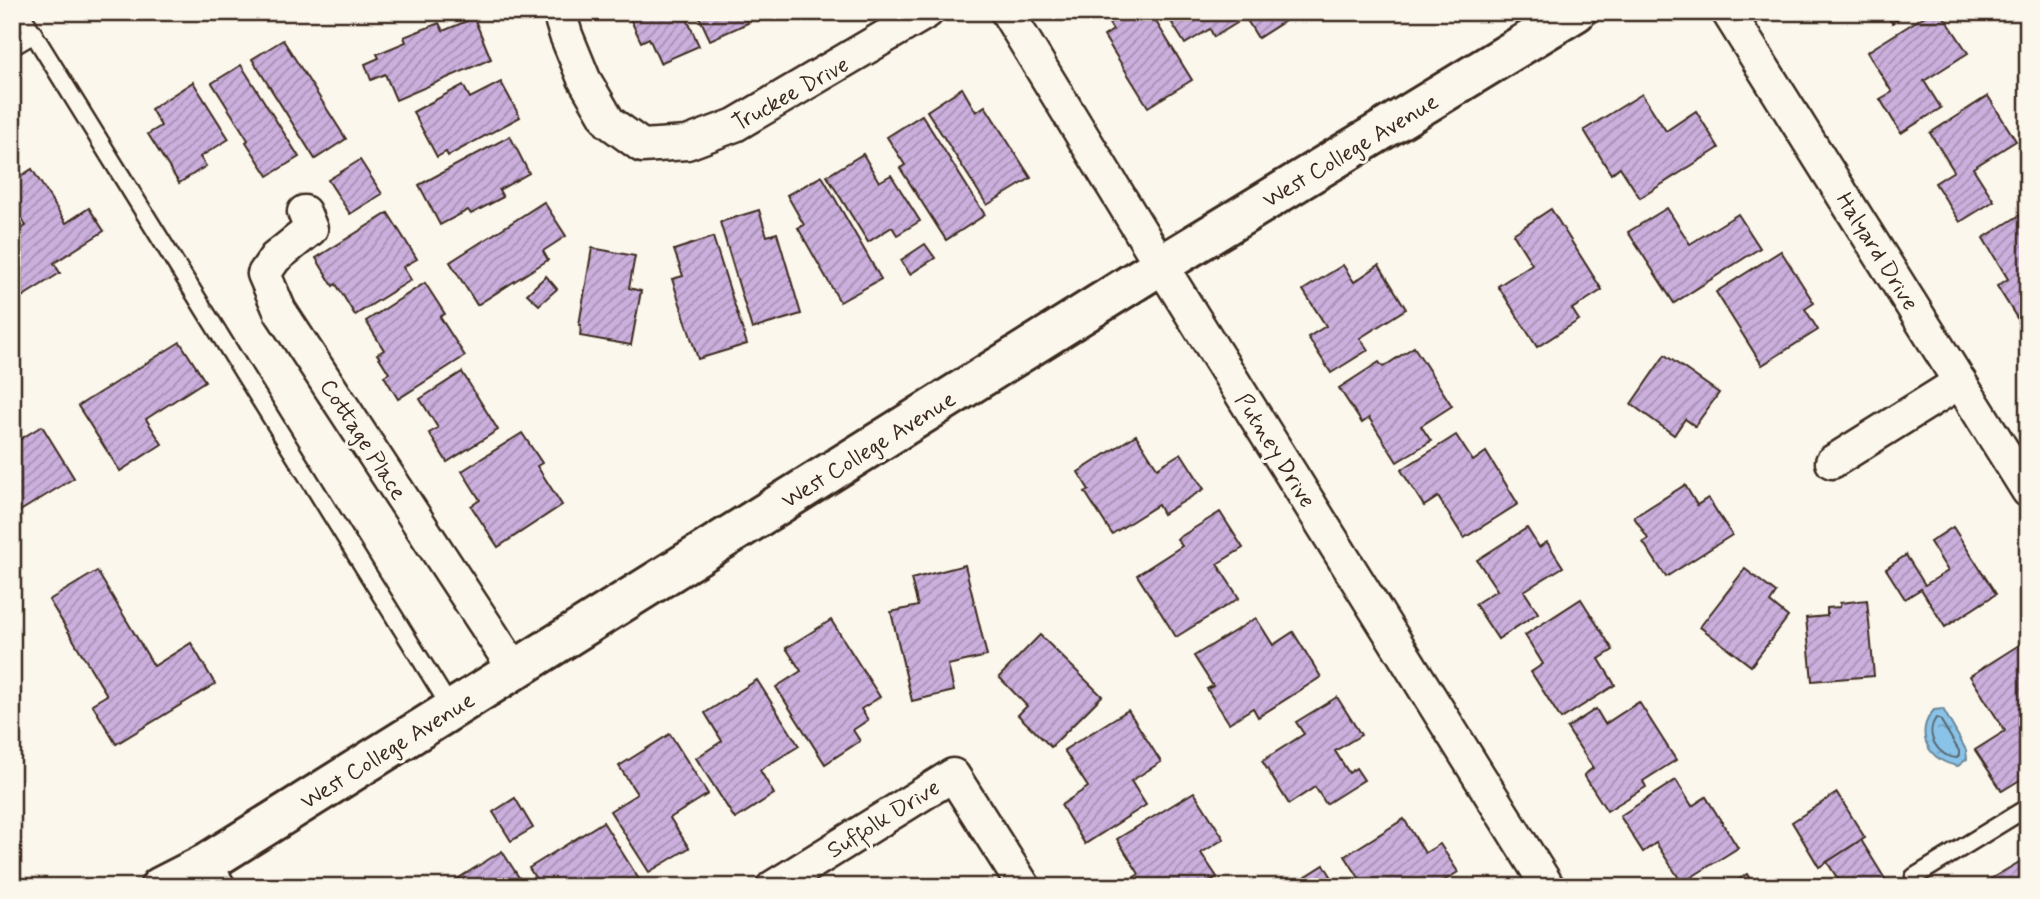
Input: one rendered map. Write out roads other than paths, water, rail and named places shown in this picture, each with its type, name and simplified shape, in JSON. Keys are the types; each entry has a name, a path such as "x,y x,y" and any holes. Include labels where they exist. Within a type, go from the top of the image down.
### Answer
{"main road":[{"name":"West College Avenue","path":"160,887 212,875 452,710 515,670 1161,265 1576,12"}],"street":[{"name":"Truckee Drive","path":"559,12 565,35 584,79 609,122 642,146 687,143 735,125 927,12"},
{"name":"Putney Drive","path":"1007,12 1548,887"},
{"name":"Halyard Drive","path":"1728,12 2028,491"},
{"name":"Cottage Place","path":"304,212 311,229 275,258 264,274 280,311 515,670"},
{"path":"1832,462 1959,382"},
{"name":"Suffolk Drive","path":"773,887 953,775 1024,887"}],"lane":[{"path":"20,12 452,710"},
{"path":"12,47 34,34"},
{"path":"1914,877 2028,807"}],"water":[{"path":"1943,709 1966,750 1967,759 1958,766 1939,759 1927,745 1925,728 1928,719 1934,710"}]}
